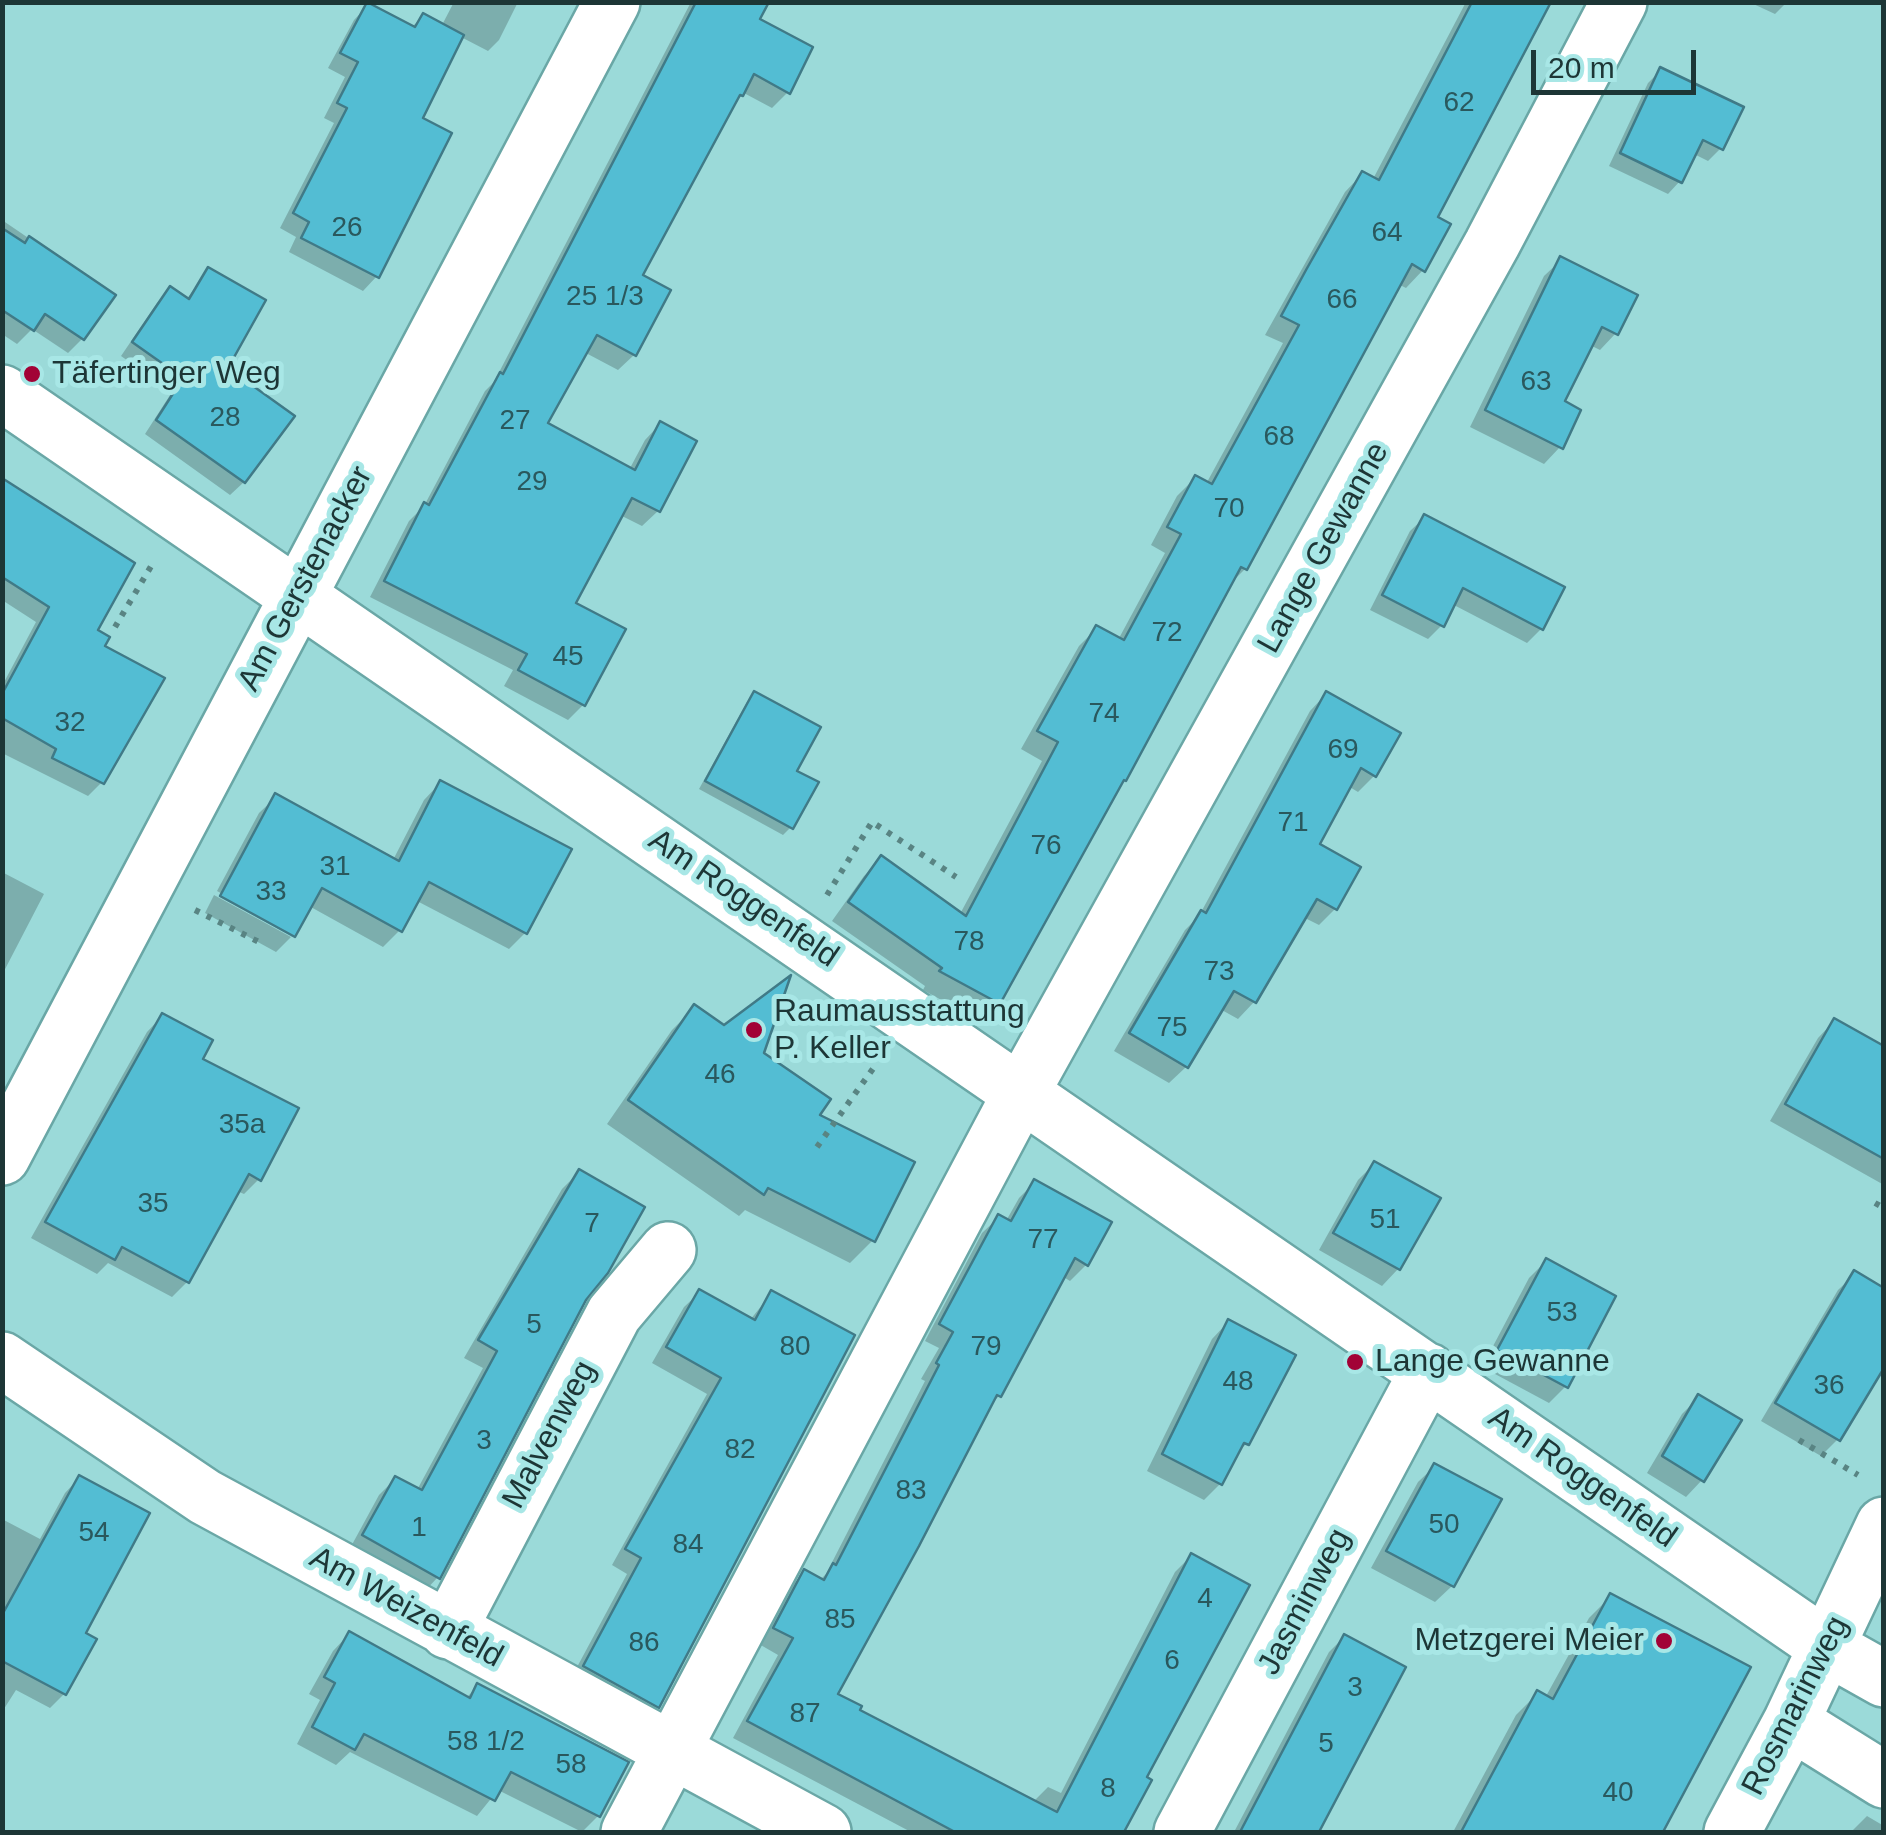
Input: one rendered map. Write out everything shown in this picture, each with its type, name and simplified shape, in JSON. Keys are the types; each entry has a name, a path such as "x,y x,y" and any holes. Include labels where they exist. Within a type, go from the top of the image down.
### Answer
{"street":[{"name":"Am Gerstenacker","path":"2,1157 612,2"},
{"name":"Lange Gewanne","path":"630,1832 1022,1091 1492,244 1618,2"},
{"name":"Am Roggenfeld","path":"2,392 1827,1647 1884,1680"},
{"name":"Malvenweg","path":"448,1632 614,1314 668,1250"},
{"name":"Am Weizenfeld","path":"2,1360 205,1497 448,1632 824,1832"},
{"name":"Jasminweg","path":"1182,1832 1428,1371"},
{"name":"Rosmarinweg","path":"1732,1832 1827,1647 1875,1503"},
{"path":"1791,1722 1884,1780"}],"path":[{"path":"115,627 182,514"},
{"path":"800,938 872,822 956,877"},
{"path":"145,886 260,942"},
{"path":"817,1147 912,1015"},
{"path":"1875,1203 1884,1208"},
{"path":"1799,1440 1875,1503"}],"building":[{"path":"367,2 415,27 423,13 464,35 423,118 452,133 379,278 301,238 309,222 293,213 347,108 337,103 358,62 340,53"},
{"path":"696,2 769,2 760,19 813,47 790,94 754,74 743,96 740,95 643,275 671,290 636,356 597,335 548,423 635,470 660,421 697,441 660,512 632,498 576,603 626,629 585,706 518,670 527,654 384,581 424,502 429,505 500,372 503,374"},
{"path":"1472,2 1551,2 1438,217 1451,224 1425,272 1412,264 1247,570 1241,567 1000,1004 939,971 942,968 848,902 881,855 966,916 1058,742 1037,731 1096,625 1124,640 1181,534 1167,527 1195,475 1212,484 1299,325 1281,316 1306,270 1362,171 1379,180"},
{"path":"1660,67 1744,107 1723,150 1703,140 1682,183 1620,153"},
{"path":"2,228 25,243 29,236 116,295 84,340 45,314 34,331 2,310"},
{"path":"1560,256 1638,295 1618,335 1602,327 1565,401 1581,410 1563,449 1485,410"},
{"path":"208,267 266,300 228,368 295,416 245,483 156,420 183,378 132,342 170,286 189,299"},
{"path":"2,478 135,563 98,630 110,637 105,646 165,678 104,784 52,758 56,749 2,718 2,694 49,607 2,577"},
{"path":"1424,514 1565,587 1543,630 1463,588 1444,627 1382,595"},
{"path":"754,691 821,727 797,771 819,782 793,829 705,781"},
{"path":"1326,691 1401,733 1376,777 1361,768 1320,844 1361,867 1337,910 1317,899 1256,1003 1234,991 1188,1068 1129,1033 1201,910 1206,913"},
{"path":"440,780 572,849 527,934 429,882 402,932 322,888 295,937 220,896 275,793 399,861"},
{"path":"791,975 764,1053 831,1099 820,1115 915,1162 875,1242 768,1188 764,1195 628,1100 694,1004 724,1025"},
{"path":"162,1013 213,1040 203,1059 299,1108 261,1181 249,1174 189,1283 122,1247 115,1260 45,1222"},
{"path":"1834,1018 1884,1046 1884,1159 1785,1104"},
{"path":"1374,1161 1441,1198 1400,1270 1333,1233"},
{"path":"579,1169 645,1207 608,1273 586,1300 440,1579 362,1535 395,1476 422,1490 497,1351 478,1340"},
{"path":"1034,1179 1112,1222 1088,1266 1075,1258 1001,1397 997,1395 838,1694 862,1706 860,1710 1057,1812 1191,1553 1250,1585 1147,1777 1152,1780 1124,1832 955,1832 747,1721 793,1638 773,1628 804,1569 824,1580 833,1563 836,1565 939,1365 936,1363 953,1332 939,1324 998,1214 1011,1221"},
{"path":"1546,1258 1616,1296 1568,1388 1497,1350"},
{"path":"1854,1270 1884,1288 1884,1368 1840,1441 1775,1403"},
{"path":"699,1289 755,1320 771,1290 855,1335 659,1708 583,1666 641,1558 625,1549 721,1378 666,1347"},
{"path":"1228,1319 1296,1355 1249,1445 1244,1443 1222,1485 1162,1454"},
{"path":"1698,1394 1742,1420 1704,1482 1662,1456"},
{"path":"1434,1463 1502,1499 1454,1587 1386,1551"},
{"path":"79,1475 150,1513 86,1633 97,1639 66,1695 2,1661 2,1615"},
{"path":"1610,1593 1751,1667 1663,1832 1461,1832 1537,1690 1553,1699"},
{"path":"349,1631 470,1698 477,1683 629,1762 600,1817 511,1772 495,1801 364,1734 355,1750 312,1727 335,1683 324,1677"},
{"path":"1344,1634 1406,1667 1319,1832 1240,1832"}],"place":[{"name":"Täfertinger Weg","path":"32,374"},
{"name":"Raumausstattung P. Keller","path":"754,1030"},
{"name":"Lange Gewanne","path":"1355,1362"},
{"name":"Metzgerei Meier","path":"1664,1641"}]}
